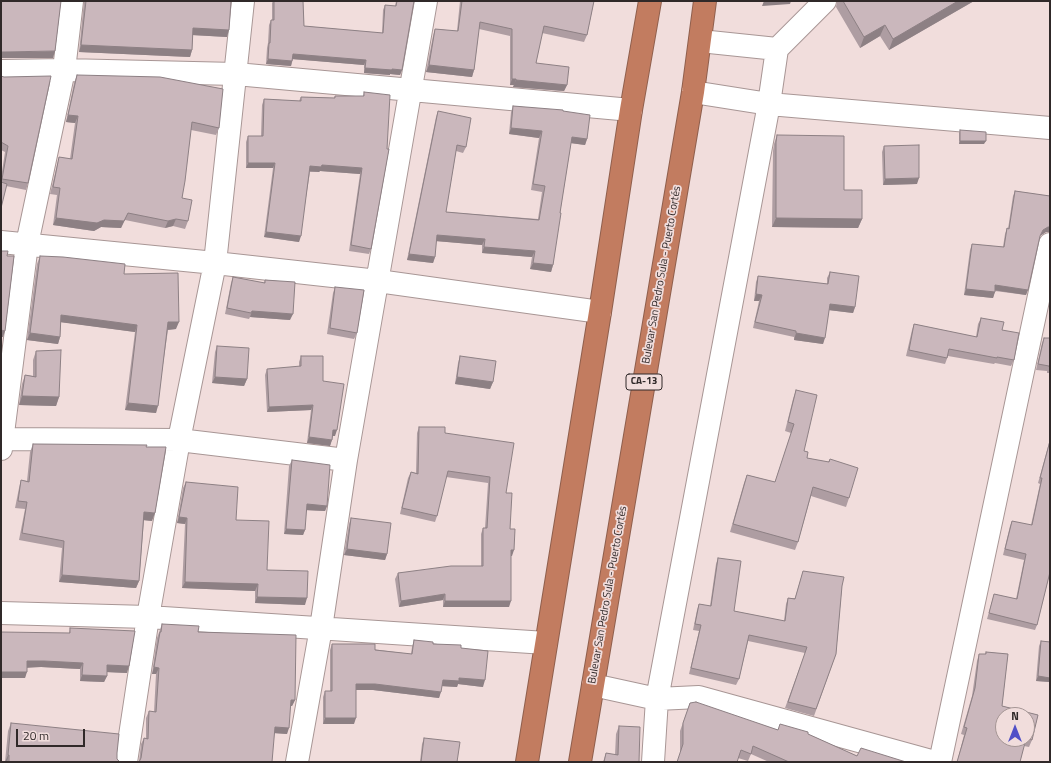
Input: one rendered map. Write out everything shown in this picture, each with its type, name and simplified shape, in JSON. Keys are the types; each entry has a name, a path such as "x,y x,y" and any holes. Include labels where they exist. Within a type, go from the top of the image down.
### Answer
{"highway":[{"path":"527,762 600,312 631,110 650,1"},
{"name":"Bulevar San Pedro Sula - Puerto Cortés","path":"580,762 693,92 705,1"}],"street":[{"path":"72,1 64,70 27,244 1,443 179,440 346,460"},
{"path":"126,762 148,617 179,440 215,263 243,1"},
{"path":"297,762 321,628 346,460 426,1"},
{"path":"654,762 657,699 769,104 776,49 825,1"},
{"path":"700,41 776,49"},
{"path":"1,71 64,70 236,74 631,110"},
{"path":"693,92 769,104 1050,128"},
{"path":"1,242 378,281 600,312"},
{"path":"940,762 1050,244"},
{"path":"1,613 148,617 546,643"},
{"path":"593,685 657,699 699,697 935,762"}],"building":[{"path":"1,1 61,1 55,51 1,52"},
{"path":"86,1 231,1 229,30 193,28 192,50 81,45"},
{"path":"274,1 303,1 304,26 383,33 385,5 396,6 397,1 414,1 402,70 365,68 366,60 293,54 292,61 268,59 271,20 274,20"},
{"path":"462,1 594,1 587,35 544,26 536,63 569,67 567,85 512,79 512,29 480,22 474,70 429,65 435,29 458,31"},
{"path":"843,1 958,1 893,39 885,25 864,37"},
{"path":"77,75 160,77 223,89 219,128 192,122 182,198 192,200 188,221 176,219 168,221 128,213 124,221 104,220 97,223 56,218 60,188 53,187 59,157 72,159 78,116 68,115"},
{"path":"1,76 51,76 28,183 2,179 8,146 1,142"},
{"path":"364,92 390,95 387,149 389,149 371,249 351,245 362,168 322,165 321,167 310,166 301,236 266,232 275,163 248,163 248,136 263,136 264,99 301,101 301,97 335,98 335,96 364,96"},
{"path":"513,106 563,110 590,115 587,139 572,137 553,265 533,263 535,251 484,247 485,239 437,235 435,257 409,254 438,111 471,118 466,147 457,145 446,212 539,220 545,186 533,184 542,131 511,128"},
{"path":"960,130 986,132 986,141 960,141"},
{"path":"777,135 844,136 844,190 862,190 862,219 776,218"},
{"path":"919,145 919,178 885,179 884,146"},
{"path":"1,182 7,184 1,208"},
{"path":"1015,191 1050,196 1050,227 1043,230 1040,236 1028,290 995,285 995,292 966,289 972,244 1004,247 1007,228 1009,229"},
{"path":"1,251 8,251 7,256 14,256 5,331 1,330"},
{"path":"40,256 125,264 124,274 178,273 179,322 168,322 158,406 128,403 137,325 61,315 60,337 30,333"},
{"path":"830,272 859,276 855,307 830,304 825,338 796,333 796,331 755,322 762,295 756,294 758,276 828,284"},
{"path":"233,277 265,283 265,280 295,282 293,314 252,311 251,313 227,308"},
{"path":"335,287 364,290 357,333 330,328"},
{"path":"981,318 1004,322 1002,330 1019,333 1014,360 949,349 947,358 909,350 914,324 977,337"},
{"path":"1044,338 1050,338 1050,367 1038,364"},
{"path":"217,346 249,348 247,379 215,377"},
{"path":"61,350 59,397 22,396 25,375 36,377 36,351"},
{"path":"301,356 323,356 323,381 344,384 337,430 333,430 332,440 309,437 313,405 269,407 267,369 301,366"},
{"path":"460,356 496,361 493,382 457,377"},
{"path":"796,390 817,395 804,451 808,452 807,458 829,462 830,459 858,468 849,498 813,487 798,542 733,524 747,475 775,482 794,424 788,422"},
{"path":"419,427 445,427 445,433 514,443 506,493 512,493 510,529 515,529 514,550 511,550 511,601 445,601 445,594 401,601 398,573 451,566 483,566 483,528 487,528 490,477 448,471 437,516 402,508 411,472 418,474"},
{"path":"1050,441 1050,572 1037,625 989,613 994,594 1017,599 1026,554 1005,549 1012,521 1032,525 1042,478 1040,478"},
{"path":"33,444 147,445 146,447 166,447 155,513 144,512 139,581 62,575 64,541 22,533 27,502 18,501 21,480 29,482"},
{"path":"292,460 330,465 327,506 307,504 305,530 286,529"},
{"path":"186,482 238,487 236,520 269,521 267,570 308,571 307,598 257,597 258,584 185,582 187,518 179,517"},
{"path":"351,518 391,523 387,554 347,549"},
{"path":"718,558 741,561 734,611 785,621 788,598 795,599 803,571 844,577 836,654 816,709 788,702 807,647 749,635 739,679 691,668 701,625 695,624 699,604 711,606"},
{"path":"162,624 199,626 198,632 296,635 295,700 291,700 289,728 275,727 272,762 139,762 144,738 148,739 149,711 156,712 159,668 154,667"},
{"path":"70,628 135,631 129,666 107,665 107,676 82,675 83,663 27,661 27,672 1,672 1,632 70,633"},
{"path":"414,640 433,642 433,644 461,645 461,648 488,651 485,680 459,678 459,681 443,680 441,692 375,684 356,684 356,718 325,718 325,691 332,691 332,644 375,644 375,650 412,654"},
{"path":"1041,641 1050,642 1050,678 1038,676"},
{"path":"986,652 1008,654 1002,706 1006,707 995,707 995,747 1024,747 1020,762 957,762 967,728 964,727 975,688 979,654 986,654"},
{"path":"696,702 778,730 780,724 808,732 808,734 857,756 861,748 906,762 789,762 753,746 751,754 741,750 737,762 677,762 683,744 683,723 690,703"},
{"path":"1035,714 1038,715 1035,728"},
{"path":"11,723 119,734 117,759 120,762 9,762 8,755"},
{"path":"619,726 640,727 639,762 604,762 606,753 618,755"},
{"path":"424,738 460,742 457,762 421,762"}]}
